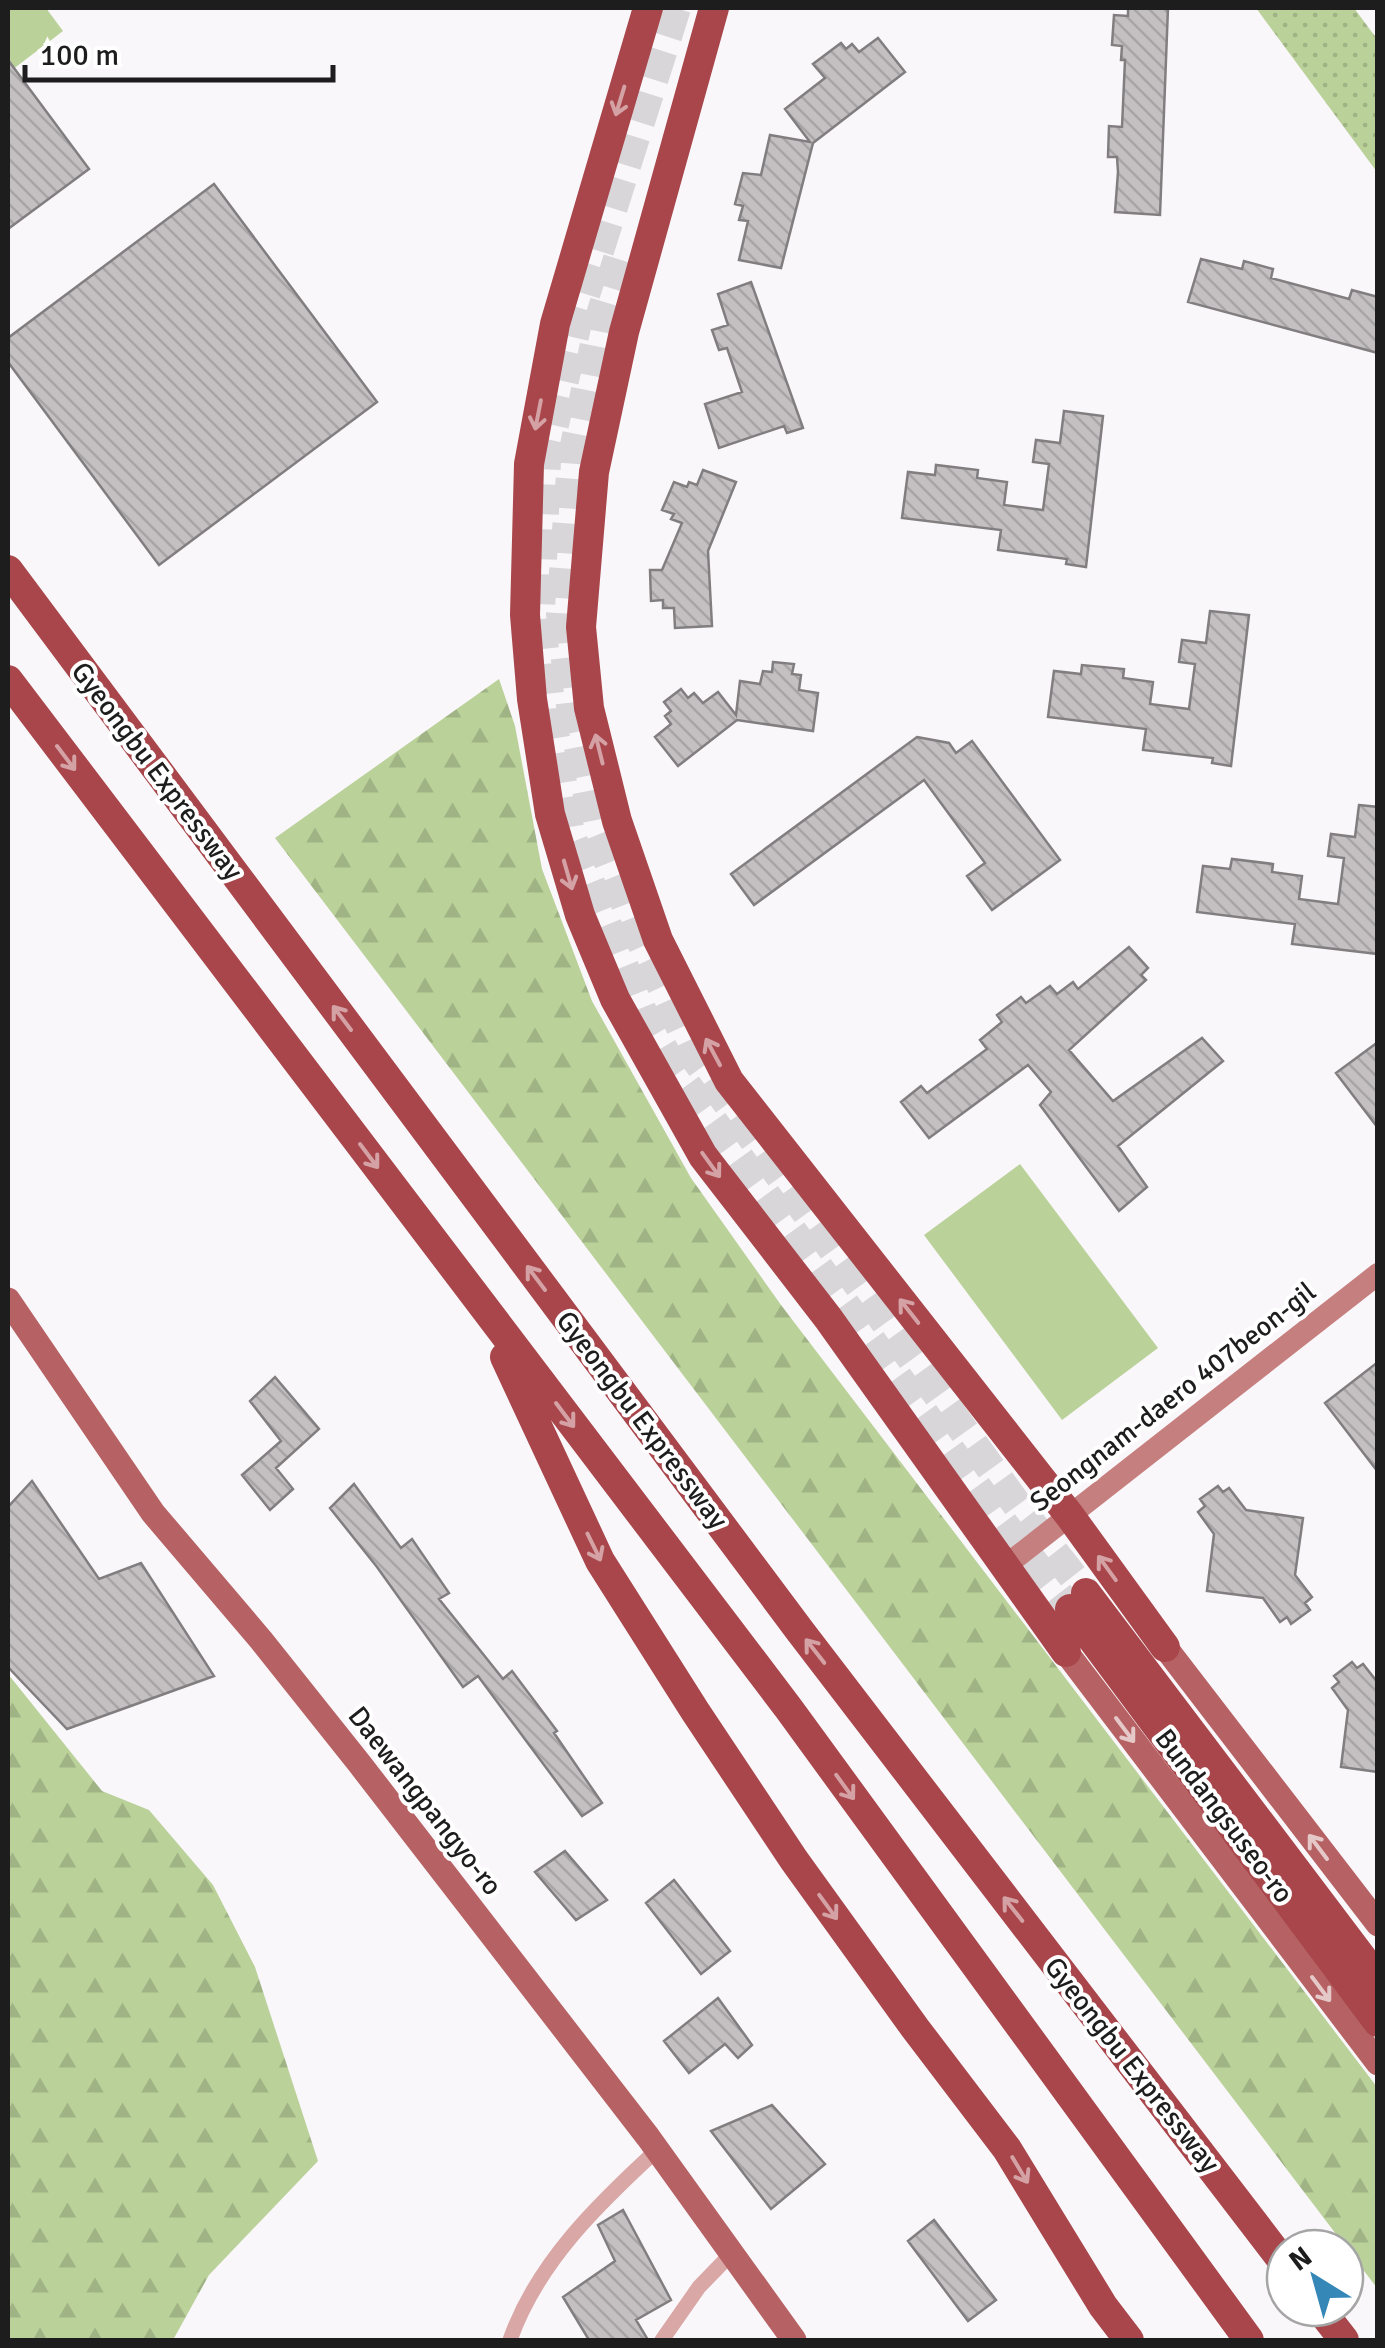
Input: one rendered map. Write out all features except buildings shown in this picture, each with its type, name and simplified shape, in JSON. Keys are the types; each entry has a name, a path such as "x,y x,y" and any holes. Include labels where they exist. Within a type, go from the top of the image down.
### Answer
{"highway":[{"path":"648,8 555,324 528,464 526,615 532,698 550,814 580,915 616,998 703,1156 828,1318 1066,1652"},
{"path":"714,8 624,332 594,472 581,627 589,708 616,821 658,940 729,1081 1070,1516 1165,1647"},
{"name":"Gyeongbu Expressway","path":"8,570 800,1632 1265,2238"},
{"name":"Gyeongbu Expressway","path":"8,680 789,1710 1249,2340"},
{"path":"478,1300 600,1561 783,1844 1007,2149 1128,2340"},
{"name":"Bundangsuseo-ro","path":"1378,1979 1078,1601 1378,2022"}],"main road":[{"name":"Daewangpangyo-ro","path":"8,1300 152,1513 359,1764 658,2150 794,2340"},
{"path":"1165,1647 1378,1924"},
{"path":"1066,1652 1378,2064"}],"street":[{"name":"Seongnam-daero 407beon-gil","path":"1004,1567 1378,1274"},
{"path":"507,2340 536,2283 581,2224 658,2150"},
{"path":"662,2340 699,2287 732,2253"}],"green space":[{"path":"8,8 46,8 63,31 8,73"},
{"path":"1256,8 1354,8 1377,39 1377,172"},
{"path":"499,679 515,726 542,869 592,1001 691,1178 781,1305 1377,2087 1377,2288 1365,2272 1365,2228 1331,2228 275,838"},
{"path":"1020,1164 1158,1348 1062,1420 924,1235"},
{"path":"8,1674 102,1791 149,1810 213,1885 255,1967 318,2161 209,2275 173,2340 8,2340"}],"tunnel":[{"path":"676,8 579,314 546,460 540,613 570,834 645,1019 675,1069 1005,1526 1070,1609"},
{"path":"618,259 600,318 572,461 561,614 571,706 594,825 695,1058 1023,1513 1086,1593"}]}
